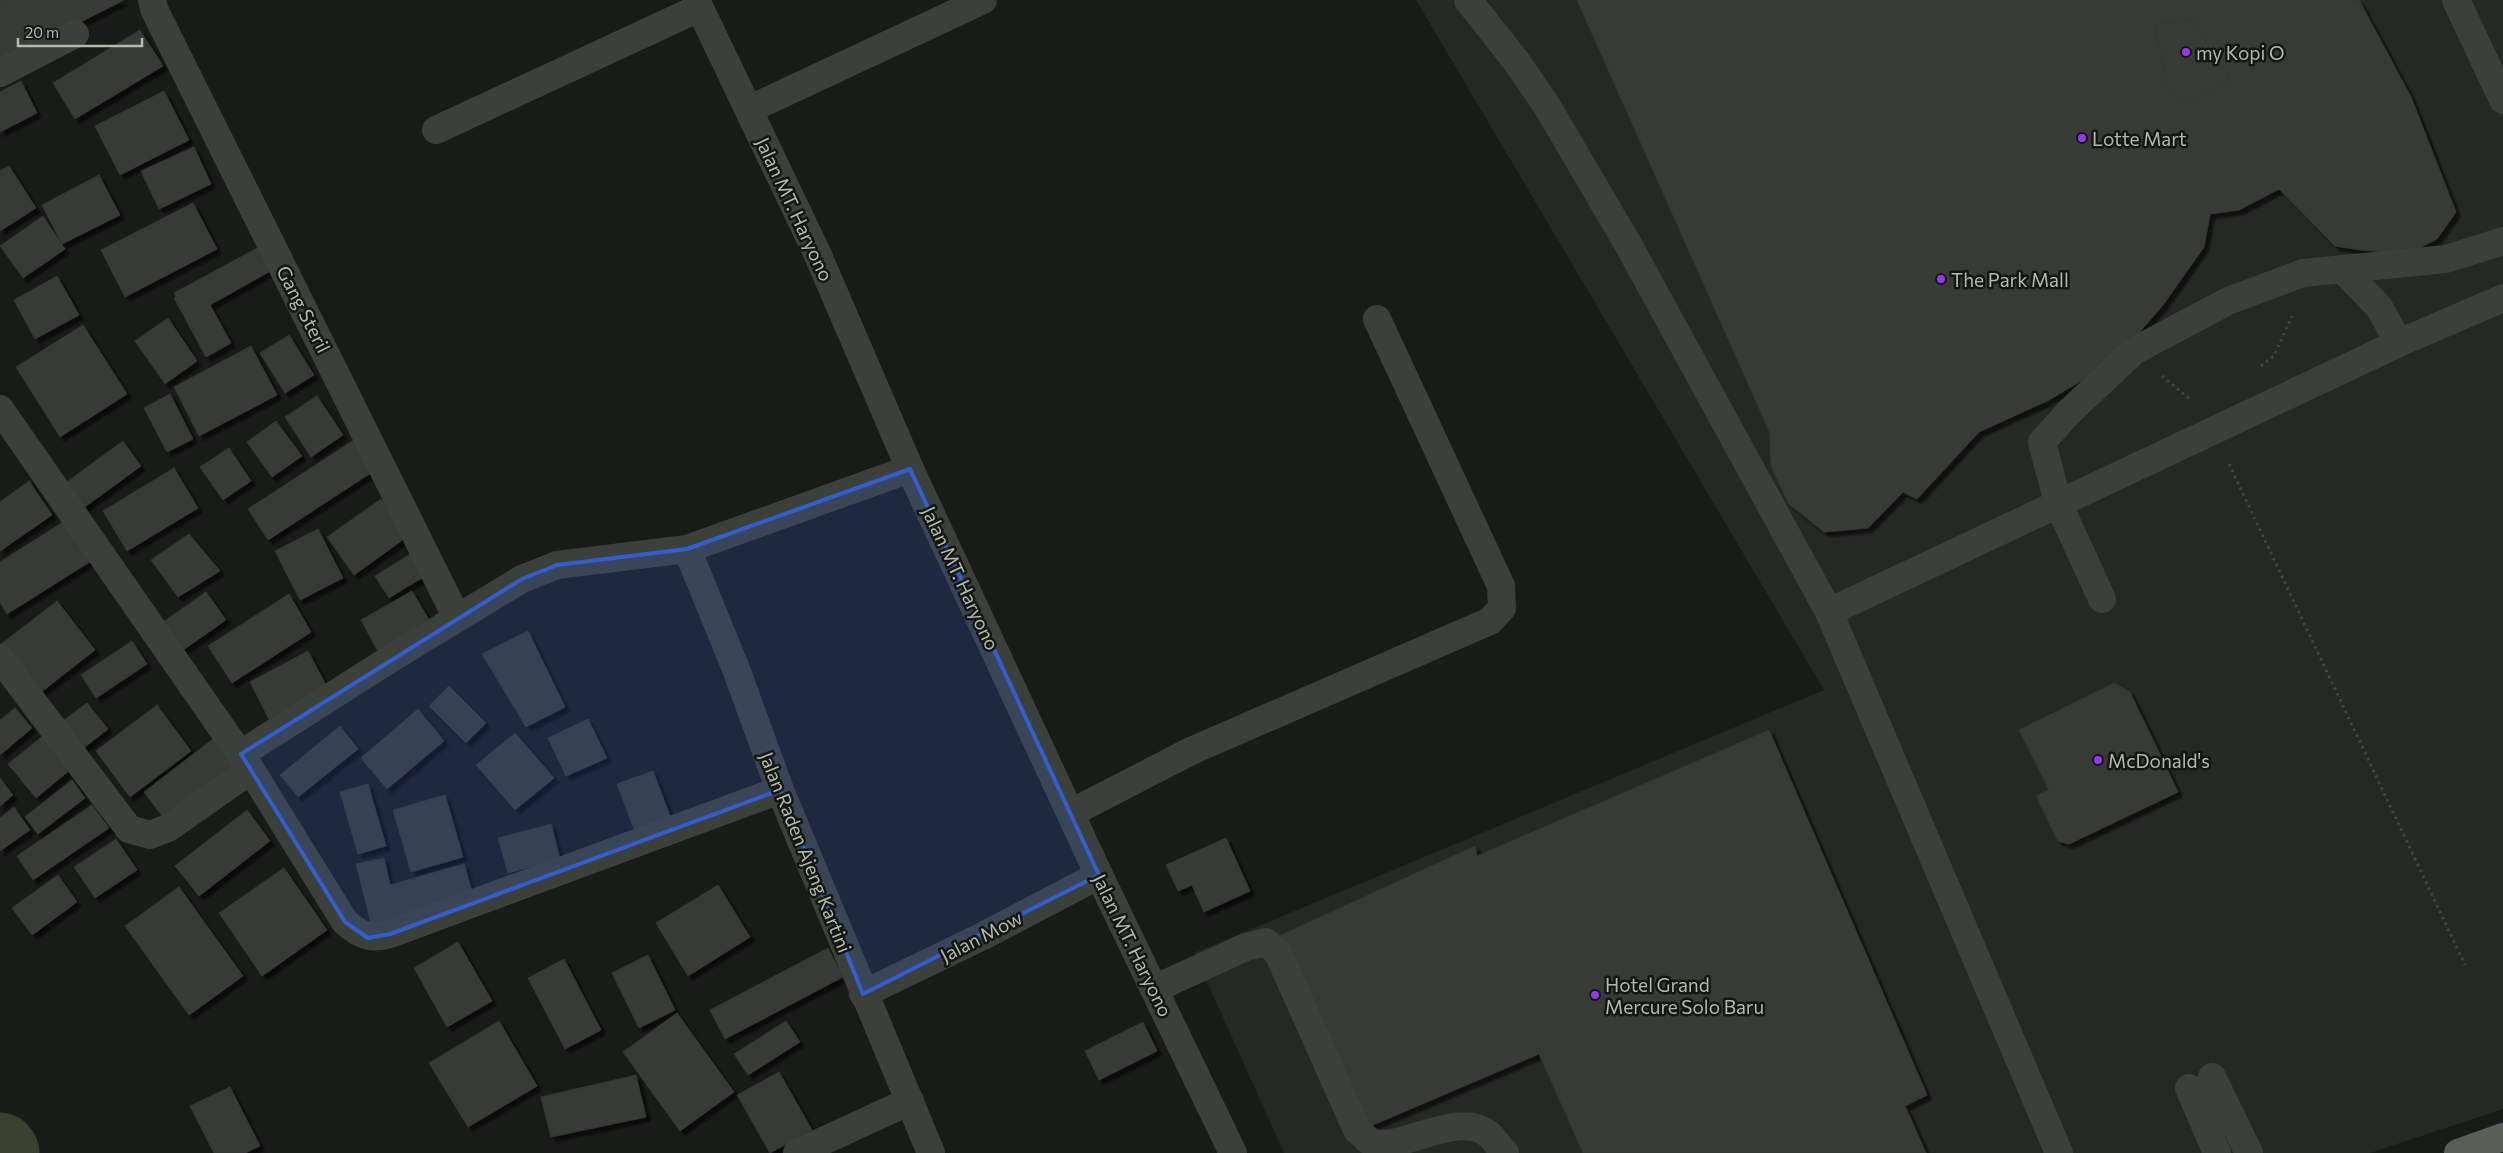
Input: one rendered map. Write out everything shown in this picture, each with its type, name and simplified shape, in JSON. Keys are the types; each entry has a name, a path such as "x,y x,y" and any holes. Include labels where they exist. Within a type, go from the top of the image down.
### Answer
{"main road":[{"path":"2458,1153 2503,1137"}],"street":[{"name":"Gang Steril","path":"152,0 154,9 457,618"},
{"path":"750,110 983,0"},
{"path":"1468,0 1516,61 1552,114 1629,246 1829,612 2059,1153"},
{"path":"2456,0 2503,100"},
{"path":"436,130 698,4"},
{"name":"Jalan MT. Haryono","path":"698,4 750,110 816,253 910,469 1071,813 1098,875 1234,1153"},
{"path":"0,73 75,34"},
{"path":"2102,598 2058,503 2042,442 2069,412 2134,351 2228,301 2303,273 2446,259 2503,241"},
{"path":"2344,270 2379,307 2399,343"},
{"path":"1829,612 2399,343 2501,302"},
{"path":"1071,813 1191,751 1490,621 1502,608 1501,586 1377,319"},
{"path":"0,409 246,762 345,922 368,938 390,934 780,790"},
{"path":"0,658 129,829 150,835 168,828 246,762 457,618 522,578 557,565 687,549 910,469"},
{"name":"Jalan Raden Ajeng Kartini","path":"687,549 736,668 780,790 863,994 931,1153"},
{"name":"Jalan Mow","path":"863,994 983,936 1098,875"},
{"path":"1154,989 1246,947 1266,942 1278,953 1357,1130 1372,1143 1390,1145 1452,1128 1474,1127 1487,1132 1505,1153"},
{"path":"2218,1153 2200,1082 2249,1153"},
{"path":"797,1153 910,1101"}],"path":[{"path":"2254,371 2274,356 2289,327 2303,273"},
{"path":"2134,351 2203,411 2466,965"}],"highlighted area":[{"path":"910,469 1099,875 863,994 780,790 390,934 368,938 345,922 241,754 522,579 557,565 687,549"}],"shaded area":[{"path":"1416,0 2503,0 2503,1109 2370,1153 1284,1153 1194,953 1824,690"}],"building":[{"path":"0,0 124,0 0,63"},
{"name":"The Park Mall","path":"1577,0 2359,0 2411,97 2456,212 2437,239 2409,253 2361,250 2335,246 2279,189 2239,210 2210,214 2204,247 2163,305 2131,342 2094,373 2049,400 1979,432 1917,499 1903,492 1868,528 1824,532 1789,504 1771,466 1770,433"},
{"name":"my Kopi O","path":"2192,19 2230,79 2183,105 2167,83 2154,25"},
{"path":"140,30 163,66 75,119 53,83"},
{"path":"21,81 37,113 0,132 0,92"},
{"path":"164,91 189,140 120,175 95,126"},
{"path":"194,147 211,184 159,209 141,171"},
{"path":"9,166 36,208 0,231 0,171"},
{"path":"99,175 120,215 62,244 42,205"},
{"path":"193,203 217,249 125,297 101,250"},
{"path":"43,216 65,249 23,278 0,246"},
{"path":"261,246 274,269 210,305 231,343 206,357 174,298 176,297 174,293"},
{"path":"57,276 79,315 35,339 14,300"},
{"path":"168,318 197,361 165,384 135,341"},
{"path":"83,325 127,394 60,437 16,367"},
{"path":"289,335 314,375 285,393 260,353"},
{"path":"251,346 277,395 199,436 174,387"},
{"path":"170,394 193,439 167,452 144,408"},
{"path":"317,396 343,435 311,457 285,417"},
{"path":"276,421 302,456 272,477 247,442"},
{"path":"357,438 377,469 268,540 248,509"},
{"path":"123,441 141,466 82,509 64,484"},
{"path":"229,448 251,481 223,500 200,467"},
{"path":"174,468 198,508 127,551 103,511"},
{"path":"29,481 52,515 0,551 0,502"},
{"path":"381,499 408,536 354,575 327,537"},
{"path":"71,517 96,558 7,614 0,602 0,562"},
{"path":"318,529 343,578 300,600 275,551"},
{"path":"189,534 220,571 178,597 151,560"},
{"path":"417,550 430,573 389,598 375,576"},
{"path":"412,591 434,628 381,657 361,620"},
{"path":"206,592 226,620 183,650 163,622"},
{"path":"289,594 311,632 232,683 208,646"},
{"path":"57,601 95,650 35,697 0,645"},
{"path":"528,631 565,707 526,727 482,654"},
{"path":"132,641 147,664 96,698 81,675"},
{"path":"308,651 329,691 270,721 250,682"},
{"name":"McDonald's","path":"2114,683 2130,692 2178,792 2069,844 2058,841 2036,796 2049,790 2019,730"},
{"path":"449,686 486,723 466,743 429,706"},
{"path":"87,703 108,729 76,754 55,727"},
{"path":"157,705 191,751 130,797 96,751"},
{"path":"15,708 32,728 0,755 0,720"},
{"path":"418,709 444,741 387,789 361,758"},
{"path":"588,719 607,758 566,776 548,738"},
{"path":"340,726 358,749 298,797 280,775"},
{"name":"Hotel Grand Mercure Solo Baru","path":"1769,730 1927,1095 1905,1106 1926,1153 1583,1153 1539,1054 1366,1128 1279,936 1475,846 1477,856"},
{"path":"49,731 76,765 36,798 8,764"},
{"path":"515,733 554,778 515,810 476,765"},
{"path":"213,739 238,773 169,825 144,792"},
{"path":"653,771 673,824 637,837 617,784"},
{"path":"0,778 13,795 0,806"},
{"path":"72,780 85,798 38,834 25,817"},
{"path":"368,784 386,846 358,854 340,792"},
{"path":"445,795 463,857 411,872 393,810"},
{"path":"92,805 109,828 33,880 17,856"},
{"path":"14,807 30,830 0,851 0,818"},
{"path":"247,810 270,841 199,896 175,866"},
{"path":"551,824 560,859 508,873 498,838"},
{"path":"1226,838 1250,891 1204,912 1192,885 1178,891 1166,865"},
{"path":"116,839 137,870 95,898 74,867"},
{"path":"384,858 390,885 464,864 474,898 372,928 356,864"},
{"path":"284,868 327,930 262,976 219,913"},
{"path":"58,875 77,902 32,935 12,908"},
{"path":"718,885 750,937 688,976 656,923"},
{"path":"179,887 243,976 189,1015 125,926"},
{"path":"458,942 492,1001 447,1027 414,968"},
{"path":"828,948 843,977 725,1039 710,1010"},
{"path":"648,955 675,1010 639,1028 612,973"},
{"path":"564,959 601,1030 565,1049 528,978"},
{"path":"677,1013 734,1092 680,1131 623,1052"},
{"path":"499,1021 537,1086 468,1127 429,1063"},
{"path":"786,1021 800,1042 748,1075 734,1054"},
{"path":"1143,1022 1157,1051 1099,1080 1085,1051"},
{"path":"779,1072 812,1130 770,1153 737,1095"},
{"path":"636,1075 646,1117 551,1137 541,1097"},
{"path":"230,1087 260,1146 245,1153 214,1153 190,1106"}],"place":[{"name":"my Kopi O","path":"2186,52"},
{"name":"Lotte Mart","path":"2082,138"},
{"name":"The Park Mall","path":"1941,279"},
{"name":"McDonald's","path":"2098,760"},
{"name":"Hotel Grand Mercure Solo Baru","path":"1595,995"}]}
